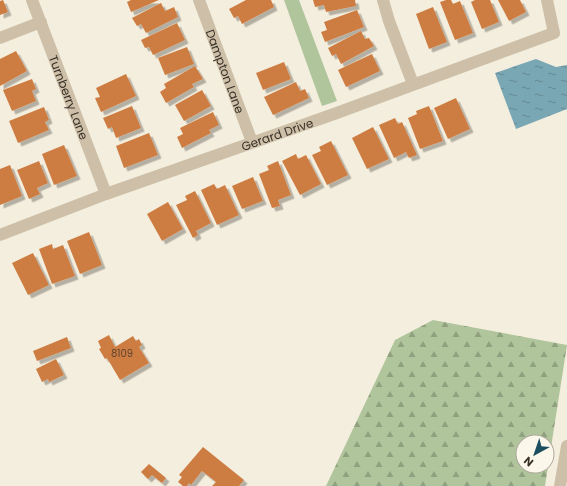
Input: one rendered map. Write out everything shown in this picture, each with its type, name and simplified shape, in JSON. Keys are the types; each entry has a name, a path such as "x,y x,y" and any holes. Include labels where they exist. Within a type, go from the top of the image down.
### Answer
{"street":[{"name":"Turnberry Lane","path":"32,0 106,194"},
{"name":"Dampton Lane","path":"198,0 252,142"},
{"path":"383,0 389,21 413,84"},
{"name":"Gerard Drive","path":"0,236 106,194 334,114 554,33 547,0"},
{"path":"0,38 41,22"},
{"path":"560,486 567,446"}],"green space":[{"path":"284,0 299,0 337,101 322,106"},
{"path":"433,320 567,345 553,434 515,434 515,474 547,474 545,486 326,486 395,340"}],"water":[{"path":"536,59 556,67 567,65 567,109 516,129 495,73"}],"building":[{"path":"3,0 8,12 0,15 0,1"},
{"path":"131,0 159,0 131,12 127,2"},
{"path":"246,0 271,0 274,7 242,24 238,16 234,18 229,9"},
{"path":"313,0 355,0 356,6 326,12 324,5 315,7"},
{"path":"451,0 453,4 460,1 473,33 455,40 440,2"},
{"path":"475,0 490,0 499,22 482,29 471,2"},
{"path":"498,0 520,0 526,12 509,21"},
{"path":"161,3 165,11 174,7 178,17 146,33 141,24 137,26 132,18"},
{"path":"433,7 447,42 429,49 416,14"},
{"path":"357,10 364,27 325,42 321,32 327,30 324,22"},
{"path":"177,23 185,40 153,55 149,47 145,48 141,40"},
{"path":"361,31 365,39 369,38 374,46 341,64 336,54 332,56 328,48"},
{"path":"187,47 194,64 165,75 158,58"},
{"path":"16,51 27,71 0,86 0,59"},
{"path":"372,54 380,71 346,87 338,70"},
{"path":"284,62 291,79 263,90 256,73"},
{"path":"195,66 203,79 192,84 194,87 166,103 160,92 166,88 164,84"},
{"path":"126,74 136,96 101,112 95,98 100,97 96,88"},
{"path":"32,79 36,89 32,91 36,101 12,111 3,90"},
{"path":"296,82 300,91 305,89 309,98 273,115 264,97"},
{"path":"202,90 211,106 184,121 175,105"},
{"path":"456,98 470,129 448,139 434,108"},
{"path":"132,106 141,128 116,138 112,127 108,129 103,118"},
{"path":"429,106 443,141 420,149 408,118 417,114 416,111"},
{"path":"44,107 49,120 45,122 49,130 18,143 9,121"},
{"path":"213,112 219,125 209,130 211,133 182,148 177,137 183,134 180,128"},
{"path":"395,118 398,124 402,122 417,155 409,158 406,152 394,158 379,125"},
{"path":"373,127 389,159 367,169 352,138"},
{"path":"149,133 158,155 124,168 116,146"},
{"path":"331,141 348,175 327,185 312,155 321,151 319,147"},
{"path":"64,145 77,176 54,185 42,154"},
{"path":"296,154 298,159 306,155 321,184 300,195 282,161"},
{"path":"39,161 48,183 37,188 40,194 29,199 17,170"},
{"path":"278,161 291,195 278,200 280,206 272,208 259,174 269,170 267,166"},
{"path":"10,165 22,196 0,205 0,169"},
{"path":"253,177 263,201 242,209 232,186"},
{"path":"214,184 217,189 225,185 239,215 217,225 201,190"},
{"path":"195,191 211,223 196,231 198,235 193,238 176,205 187,200 185,196"},
{"path":"168,202 183,229 162,241 147,214"},
{"path":"89,232 102,265 80,274 67,241"},
{"path":"52,244 53,249 63,245 75,276 52,284 39,249"},
{"path":"33,253 49,285 28,295 12,263"},
{"path":"109,335 115,347 133,336 136,341 139,339 142,345 139,347 149,363 120,380 107,358 105,359 99,349 101,348 98,341"},
{"path":"67,337 71,348 37,361 33,351"},
{"path":"56,359 64,375 49,382 48,379 42,382 36,369"},
{"path":"203,447 244,480 239,486 212,486 216,482 202,471 191,485 189,483 187,486 183,486 178,482 182,477 179,475"},
{"path":"149,464 166,478 162,483 152,475 148,479 141,472"}]}
